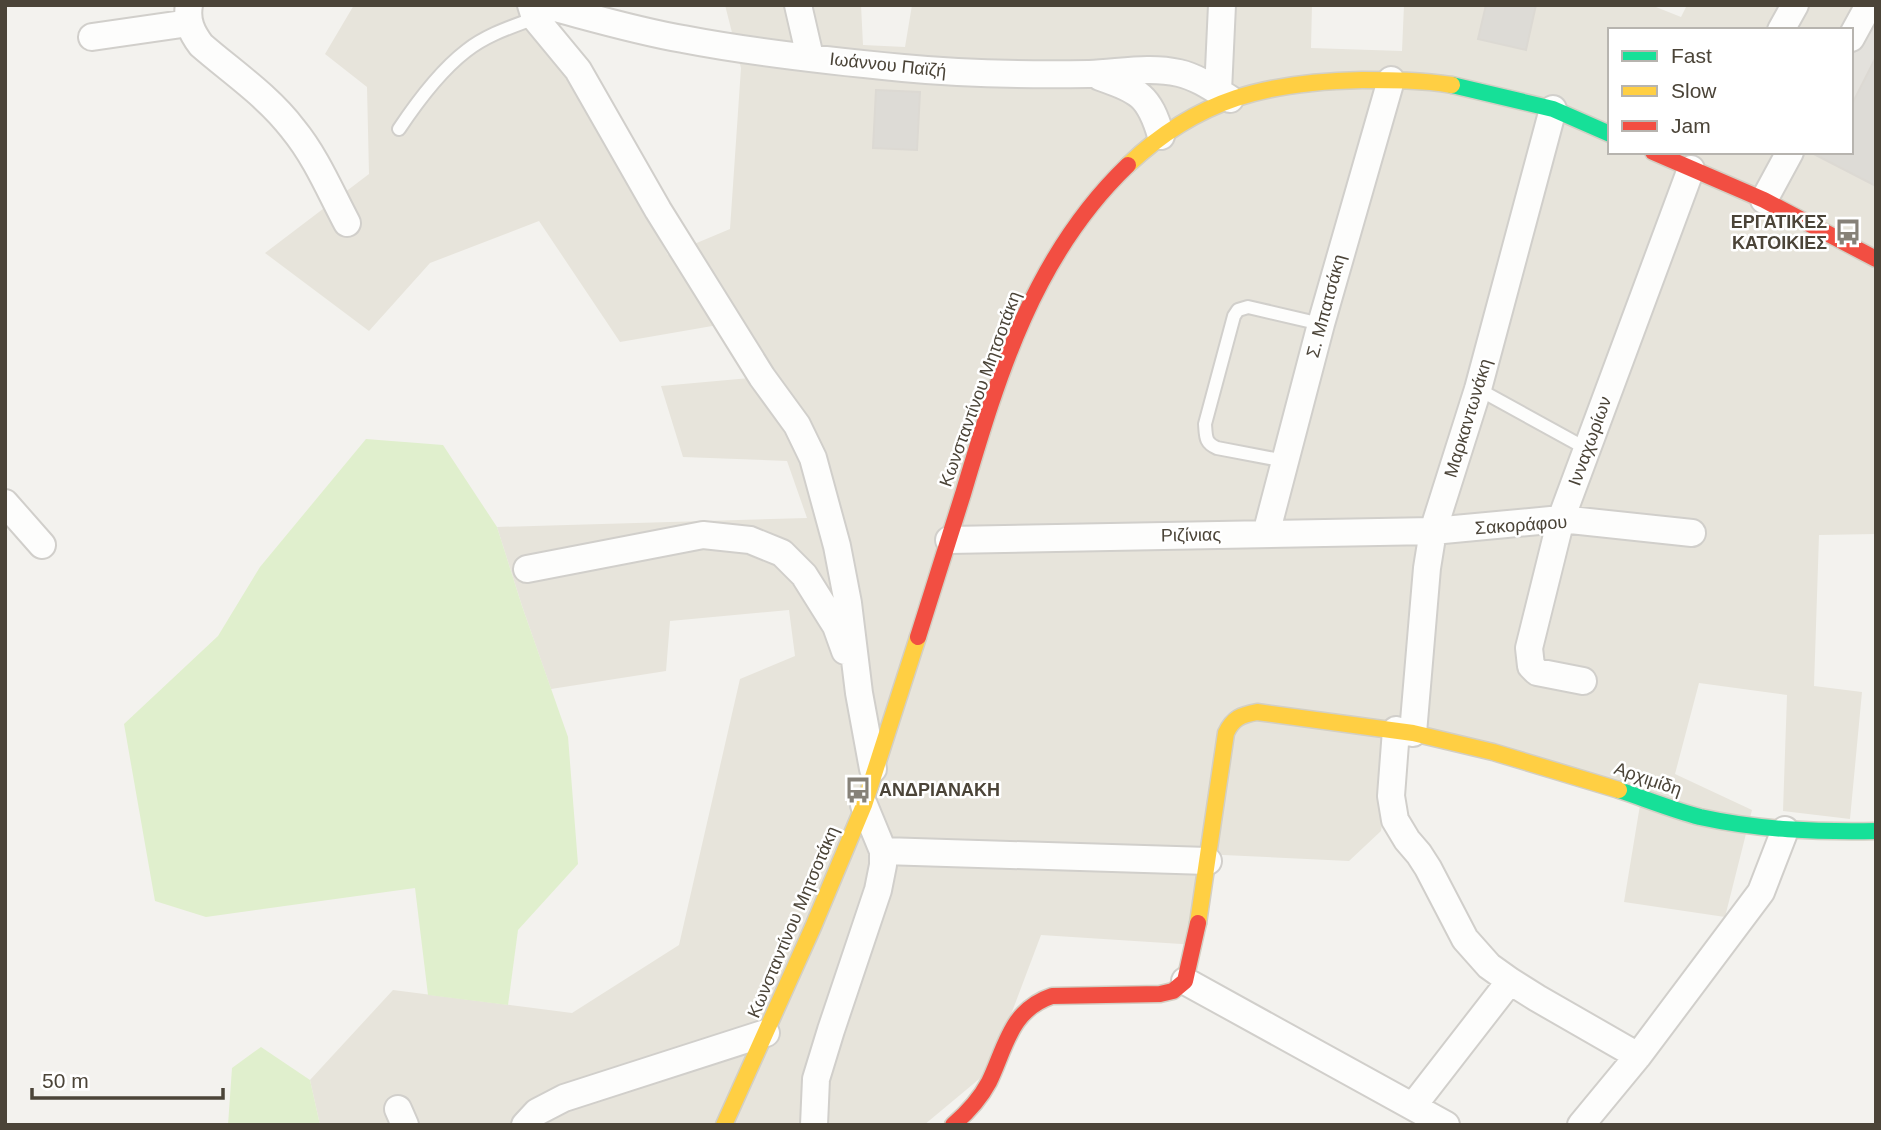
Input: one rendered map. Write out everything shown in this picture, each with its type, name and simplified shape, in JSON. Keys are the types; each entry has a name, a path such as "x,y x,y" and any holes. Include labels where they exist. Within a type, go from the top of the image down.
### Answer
{"main road":[{"name":"Κωνσταντίνου Μητσοτάκη","path":"724,1125 813,927 864,805 979,440 1021,321 1045,272 1076,223 1105,187 1161,136 1224,95 1320,81 1391,80 1460,86 1553,109 1608,133"},
{"path":"1661,154 1703,165 1876,259"},
{"name":"Αρχιμίδη","path":"1185,981 1201,907 1226,733 1230,723 1238,716 1257,712 1405,732 1493,752 1590,780 1698,816 1741,825 1827,832 1876,831"},
{"path":"953,1125 978,1100 988,1084 1014,1023 1036,1003 1051,996 1088,993 1168,993 1178,989 1185,981"}],"street":[{"path":"798,5 810,57"},
{"path":"1222,5 1224,95"},
{"path":"1782,28 1795,5"},
{"path":"1853,34 1869,5"},
{"path":"537,10 578,70 658,210 762,377 797,425 813,458 826,500 844,580 873,774"},
{"name":"Ιωάννου Παϊζή","path":"537,10 749,50 904,68 958,73 1092,74 1157,69 1198,79 1224,95"},
{"path":"92,37 189,14 193,35 201,45 270,102 294,129 316,162 347,223"},
{"path":"1144,99 1157,69"},
{"path":"1092,74 1129,87 1144,99 1156,118 1161,136"},
{"name":"Σ. Μπατσάκη","path":"1266,534 1321,324 1391,80"},
{"name":"Μαρκαντωνάκη","path":"1553,109 1478,388 1433,531 1405,732 1391,796 1395,820 1407,841 1428,868 1465,939 1489,966 1537,998 1637,1056"},
{"path":"1764,200 1789,154"},
{"name":"Ινναχωρίων","path":"1583,681 1537,672 1531,666 1529,648 1561,519 1703,165"},
{"path":"5,503 42,545"},
{"name":"Σακοράφου","path":"1433,531 1561,519 1692,533"},
{"name":"Ριζίνιας","path":"949,540 1433,531"},
{"path":"527,569 703,535 750,540 782,553 804,575 836,626 859,693"},
{"path":"814,1125 816,1079 878,890 883,865 883,850 864,805"},
{"path":"1581,1125 1637,1056 1761,892 1785,830"},
{"path":"883,850 1208,862"},
{"path":"1185,981 1446,1125"},
{"path":"1413,1106 1510,981"},
{"path":"525,1125 537,1112 564,1098 766,1033"}],"lane":[{"path":"399,129 445,70 467,50 537,10"},
{"path":"1285,461 1217,449 1210,445 1206,438 1205,424 1234,316 1238,310 1248,307 1321,324"},
{"path":"1478,388 1587,449"}],"shaded area":[{"path":"354,5 528,5 668,255 730,229 741,68 725,5 861,5 863,45 905,47 912,5 1312,5 1311,48 1402,51 1404,5 1651,5 1681,17 1687,5 1876,5 1876,534 1819,535 1814,686 1862,692 1850,819 1783,811 1787,695 1699,683 1675,774 1752,810 1725,917 1624,902 1640,805 1398,721 1381,831 1349,861 1202,854 1197,945 1041,935 990,1070 924,1125 320,1125 310,1080 393,990 572,1013 679,945 740,679 795,656 789,610 670,621 666,671 551,689 497,527 807,518 787,461 683,457 661,386 761,377 718,325 620,342 539,221 430,263 369,331 265,253 369,174 367,87 325,54"},
{"path":"1876,5 1876,57 1853,102 1853,35"}],"green space":[{"path":"366,439 443,445 497,527 568,737 578,864 518,930 508,1005 428,995 415,888 206,917 155,901 124,724 218,636 260,567"},
{"path":"261,1047 310,1080 320,1125 228,1125 232,1068"}],"building":[{"path":"1486,5 1536,5 1526,50 1478,39"},
{"path":"1876,57 1876,186 1814,154 1853,154 1853,102"},
{"path":"876,90 920,92 917,150 873,148"}],"traffic: fast":[{"path":"1452,85 1553,109 1608,133"},
{"path":"1619,790 1700,817 1744,825 1876,831"}],"traffic: slow":[{"path":"1128,165 1154,142 1208,109 1265,90 1328,81 1362,80 1418,81 1452,85"},
{"path":"724,1125 813,927 864,805 918,637"},
{"path":"1198,923 1226,733 1238,718 1246,714 1257,712 1413,733 1493,752 1619,790"}],"traffic: jam":[{"path":"1658,154 1764,200 1876,259"},
{"path":"918,637 991,404 1024,318 1068,237 1095,200 1128,165"},
{"path":"953,1125 973,1105 989,1082 1011,1031 1027,1010 1052,996 1160,994 1173,991 1185,981 1198,923"}],"place":[{"name":"ΕΡΓΑΤΙΚΕΣ ΚΑΤΟΙΚΙΕΣ","path":"1848,232"},
{"name":"ΑΝΔΡΙΑΝΑΚΗ","path":"858,790"}]}
